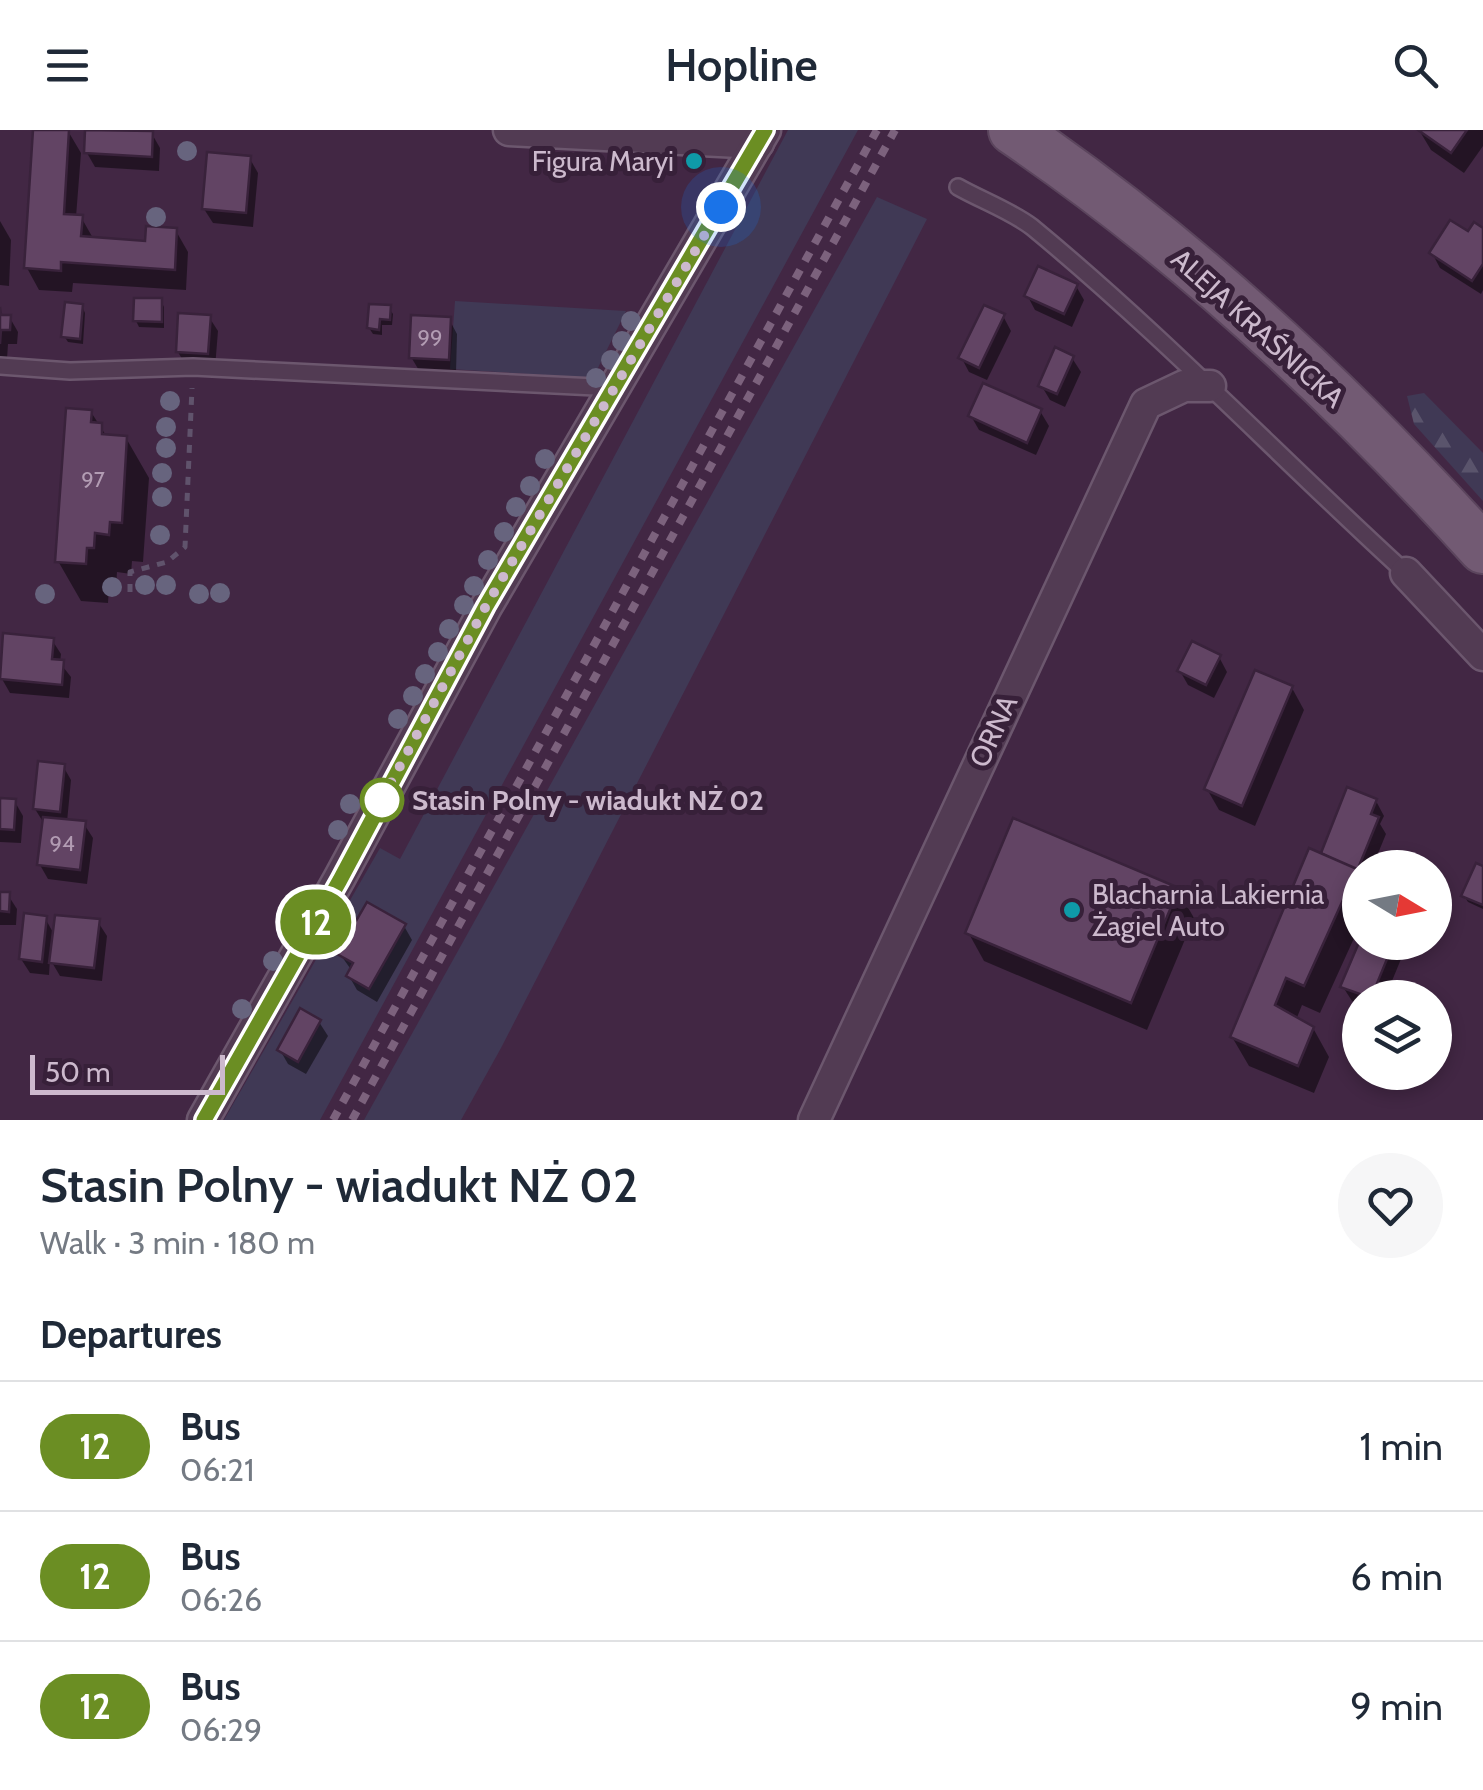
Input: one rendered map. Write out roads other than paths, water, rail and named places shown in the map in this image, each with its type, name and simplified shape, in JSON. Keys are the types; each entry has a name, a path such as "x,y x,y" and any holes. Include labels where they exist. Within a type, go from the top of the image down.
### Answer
{"main road":[{"name":"ALEJA KRAŚNICKA","path":"1012,130 1128,214 1280,342 1399,458 1483,549"}],"street":[{"path":"204,1120 340,880 486,606 762,137 509,130"},
{"name":"ORNA","path":"814,1120 1146,404 1184,386 1210,386"},
{"path":"1406,573 1483,655"}],"lane":[{"path":"958,188 1031,226 1210,386 1310,486 1406,573"},
{"path":"0,366 70,371 193,367 616,388"}],"railway":[{"path":"333,1120 877,130"},
{"path":"352,1120 895,130"}],"place":[{"name":"Figura Maryi","path":"694,161"},
{"name":"Stasin Polny - wiadukt NŻ 02","path":"382,800"},
{"name":"Blacharnia Lakiernia Żagiel Auto","path":"1072,910"}]}
